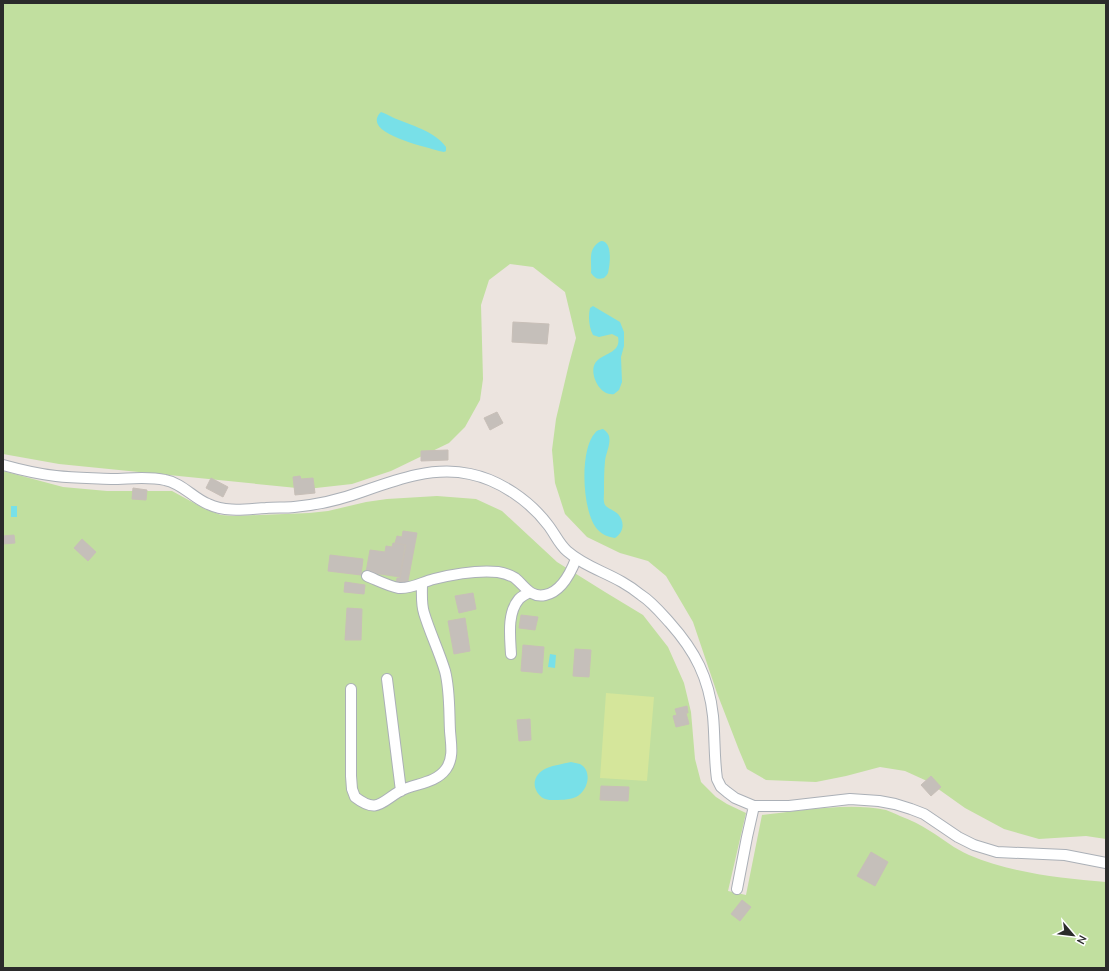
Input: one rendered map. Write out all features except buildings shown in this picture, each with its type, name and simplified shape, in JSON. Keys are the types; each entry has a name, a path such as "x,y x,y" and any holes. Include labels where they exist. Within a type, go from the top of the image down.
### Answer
{"street":[{"path":"3,465 29,472 57,476 157,478 173,482 181,486 208,504 230,510 292,508 306,506 334,500 413,475 443,471 470,474 492,481 514,493 534,508 548,524 563,547 576,559 623,582 644,597 683,638 696,657 707,683 712,714 717,779 721,787 735,798 754,806 789,806 850,799 879,801 895,804 924,814 958,837 974,845 997,852 1065,856 1106,863"},
{"path":"367,576 398,588 409,588 442,577 462,573 499,572 514,578 530,592 540,596 547,595 556,590 564,582 576,559"},
{"path":"351,689 351,776 352,789 355,797 367,804 374,806 380,805 401,791 439,776 446,770 451,757 448,689 445,672 424,612 422,583"},
{"path":"511,654 510,619 519,600 530,592"},
{"path":"387,679 401,791"},
{"path":"737,889 754,806"}],"green space":[{"path":"3,3 1106,3 1106,839 1086,836 1039,839 1004,829 965,808 927,781 905,771 880,767 816,782 766,780 747,769 717,693 693,622 666,576 648,561 620,553 587,537 565,514 555,483 552,450 556,419 576,338 565,292 533,267 510,264 489,280 481,305 483,379 480,400 465,427 449,443 391,471 352,484 307,489 59,464 3,454"},
{"path":"3,471 63,487 107,491 172,491 205,509 221,515 234,516 328,511 366,502 387,499 437,496 476,499 502,511 557,562 643,615 668,647 684,683 691,712 695,759 701,782 716,797 746,813 728,891 746,895 762,815 840,807 886,810 916,823 959,850 985,861 1036,874 1106,882 1106,968 3,968"},
{"path":"606,693 654,697 647,781 600,778"}],"water":[{"path":"381,112 436,137 446,147 446,151 439,151 387,133 379,126 377,120"},
{"path":"601,241 605,242 609,249 610,259 608,273 604,278 598,279 591,273 591,255 594,248"},
{"path":"593,306 620,322 624,332 624,346 621,357 622,382 619,390 614,394 606,393 600,388 594,378 593,369 599,359 615,349 618,342 618,337 612,334 599,337 593,335 589,318 590,308"},
{"path":"603,429 609,436 609,445 605,465 604,502 606,506 618,514 622,520 622,530 615,538 606,536 598,530 593,522 586,497 584,482 586,453 590,441 597,431"},
{"path":"11,506 17,506 17,517 11,517"},
{"path":"550,654 556,655 555,668 548,667"},
{"path":"571,762 580,764 587,771 588,776 584,790 576,797 561,800 547,800 540,796 535,788 535,781 540,772 556,765"}]}
